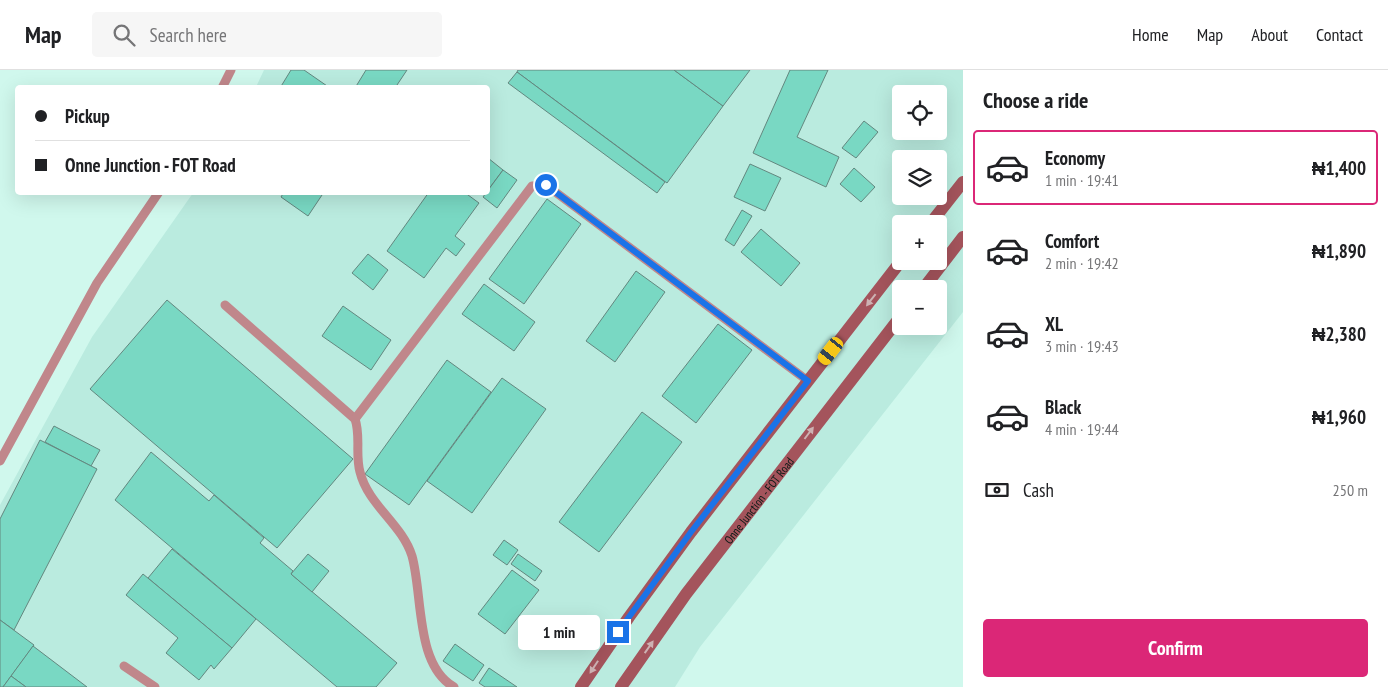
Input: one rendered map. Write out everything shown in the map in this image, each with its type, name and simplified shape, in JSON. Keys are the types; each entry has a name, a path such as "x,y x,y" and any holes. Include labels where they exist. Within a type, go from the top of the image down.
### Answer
{"street":[{"path":"937,215 963,182"},
{"path":"930,280 963,237"},
{"path":"581,687 629,616 691,532 894,270"},
{"name":"Onne Junction - FOT Road","path":"621,687 686,594 892,328"}],"lane":[{"path":"224,85 231,70"},
{"path":"355,419 532,186 538,184 546,185 808,381"},
{"path":"0,461 97,283 157,195"},
{"path":"225,305 355,419 358,427 360,472 370,494 405,542 412,556 428,648 433,666 439,676 454,687"},
{"path":"124,666 155,687"}],"shaded area":[{"path":"264,70 963,70 963,312 947,332 947,280 892,280 892,335 945,335 700,647 675,687 0,687 0,505 92,337 192,195 490,195 490,85 257,85"}],"building":[{"path":"291,70 304,70 326,85 282,85"},
{"path":"366,70 407,70 397,85 357,85"},
{"path":"518,70 674,70 723,106 667,183 517,72"},
{"path":"674,70 750,70 723,106"},
{"path":"790,70 828,70 797,137 839,157 826,187 753,153"},
{"path":"517,72 665,182 657,193 508,83"},
{"path":"864,121 878,132 856,158 842,148"},
{"path":"490,160 503,170 490,187"},
{"path":"750,164 781,178 765,211 734,197"},
{"path":"854,168 875,187 861,202 840,184"},
{"path":"503,170 517,180 497,208 483,197 484,195 490,195 490,188"},
{"path":"282,195 322,195 308,216 281,197"},
{"path":"427,195 468,195 479,203 455,236 465,244 456,256 446,248 424,278 387,251"},
{"path":"547,199 581,224 524,304 489,279"},
{"path":"742,210 752,216 734,246 725,240"},
{"path":"761,229 800,263 781,286 741,252"},
{"path":"368,254 388,270 373,290 352,273"},
{"path":"636,271 665,292 615,362 586,341"},
{"path":"484,284 535,322 514,351 462,314"},
{"path":"167,300 353,459 277,548 90,389"},
{"path":"343,306 391,340 371,370 322,336"},
{"path":"718,324 752,350 696,423 662,396"},
{"path":"447,360 491,392 409,505 365,474"},
{"path":"502,378 546,409 472,513 427,481"},
{"path":"642,412 682,442 599,552 559,522"},
{"path":"54,426 100,450 91,466 45,442"},
{"path":"40,440 97,469 14,630 0,620 0,519"},
{"path":"151,452 209,501 214,495 264,538 260,543 293,571 291,574 397,663 376,687 337,687 115,500"},
{"path":"504,540 518,550 507,565 493,555"},
{"path":"172,549 256,619 232,648 148,578"},
{"path":"308,554 329,571 312,592 291,574"},
{"path":"518,554 542,571 535,581 511,564"},
{"path":"512,570 539,590 505,634 478,614"},
{"path":"143,574 232,648 214,669 211,665 199,680 166,653 178,638 126,595"},
{"path":"0,620 34,645 3,687 0,687"},
{"path":"455,644 484,665 473,681 443,661"},
{"path":"33,646 87,687 26,687 11,676"},
{"path":"489,668 517,687 485,687 479,683"},
{"path":"11,676 26,687 3,687"}],"route":[{"path":"546,185 808,381 691,532 618,632"}]}
